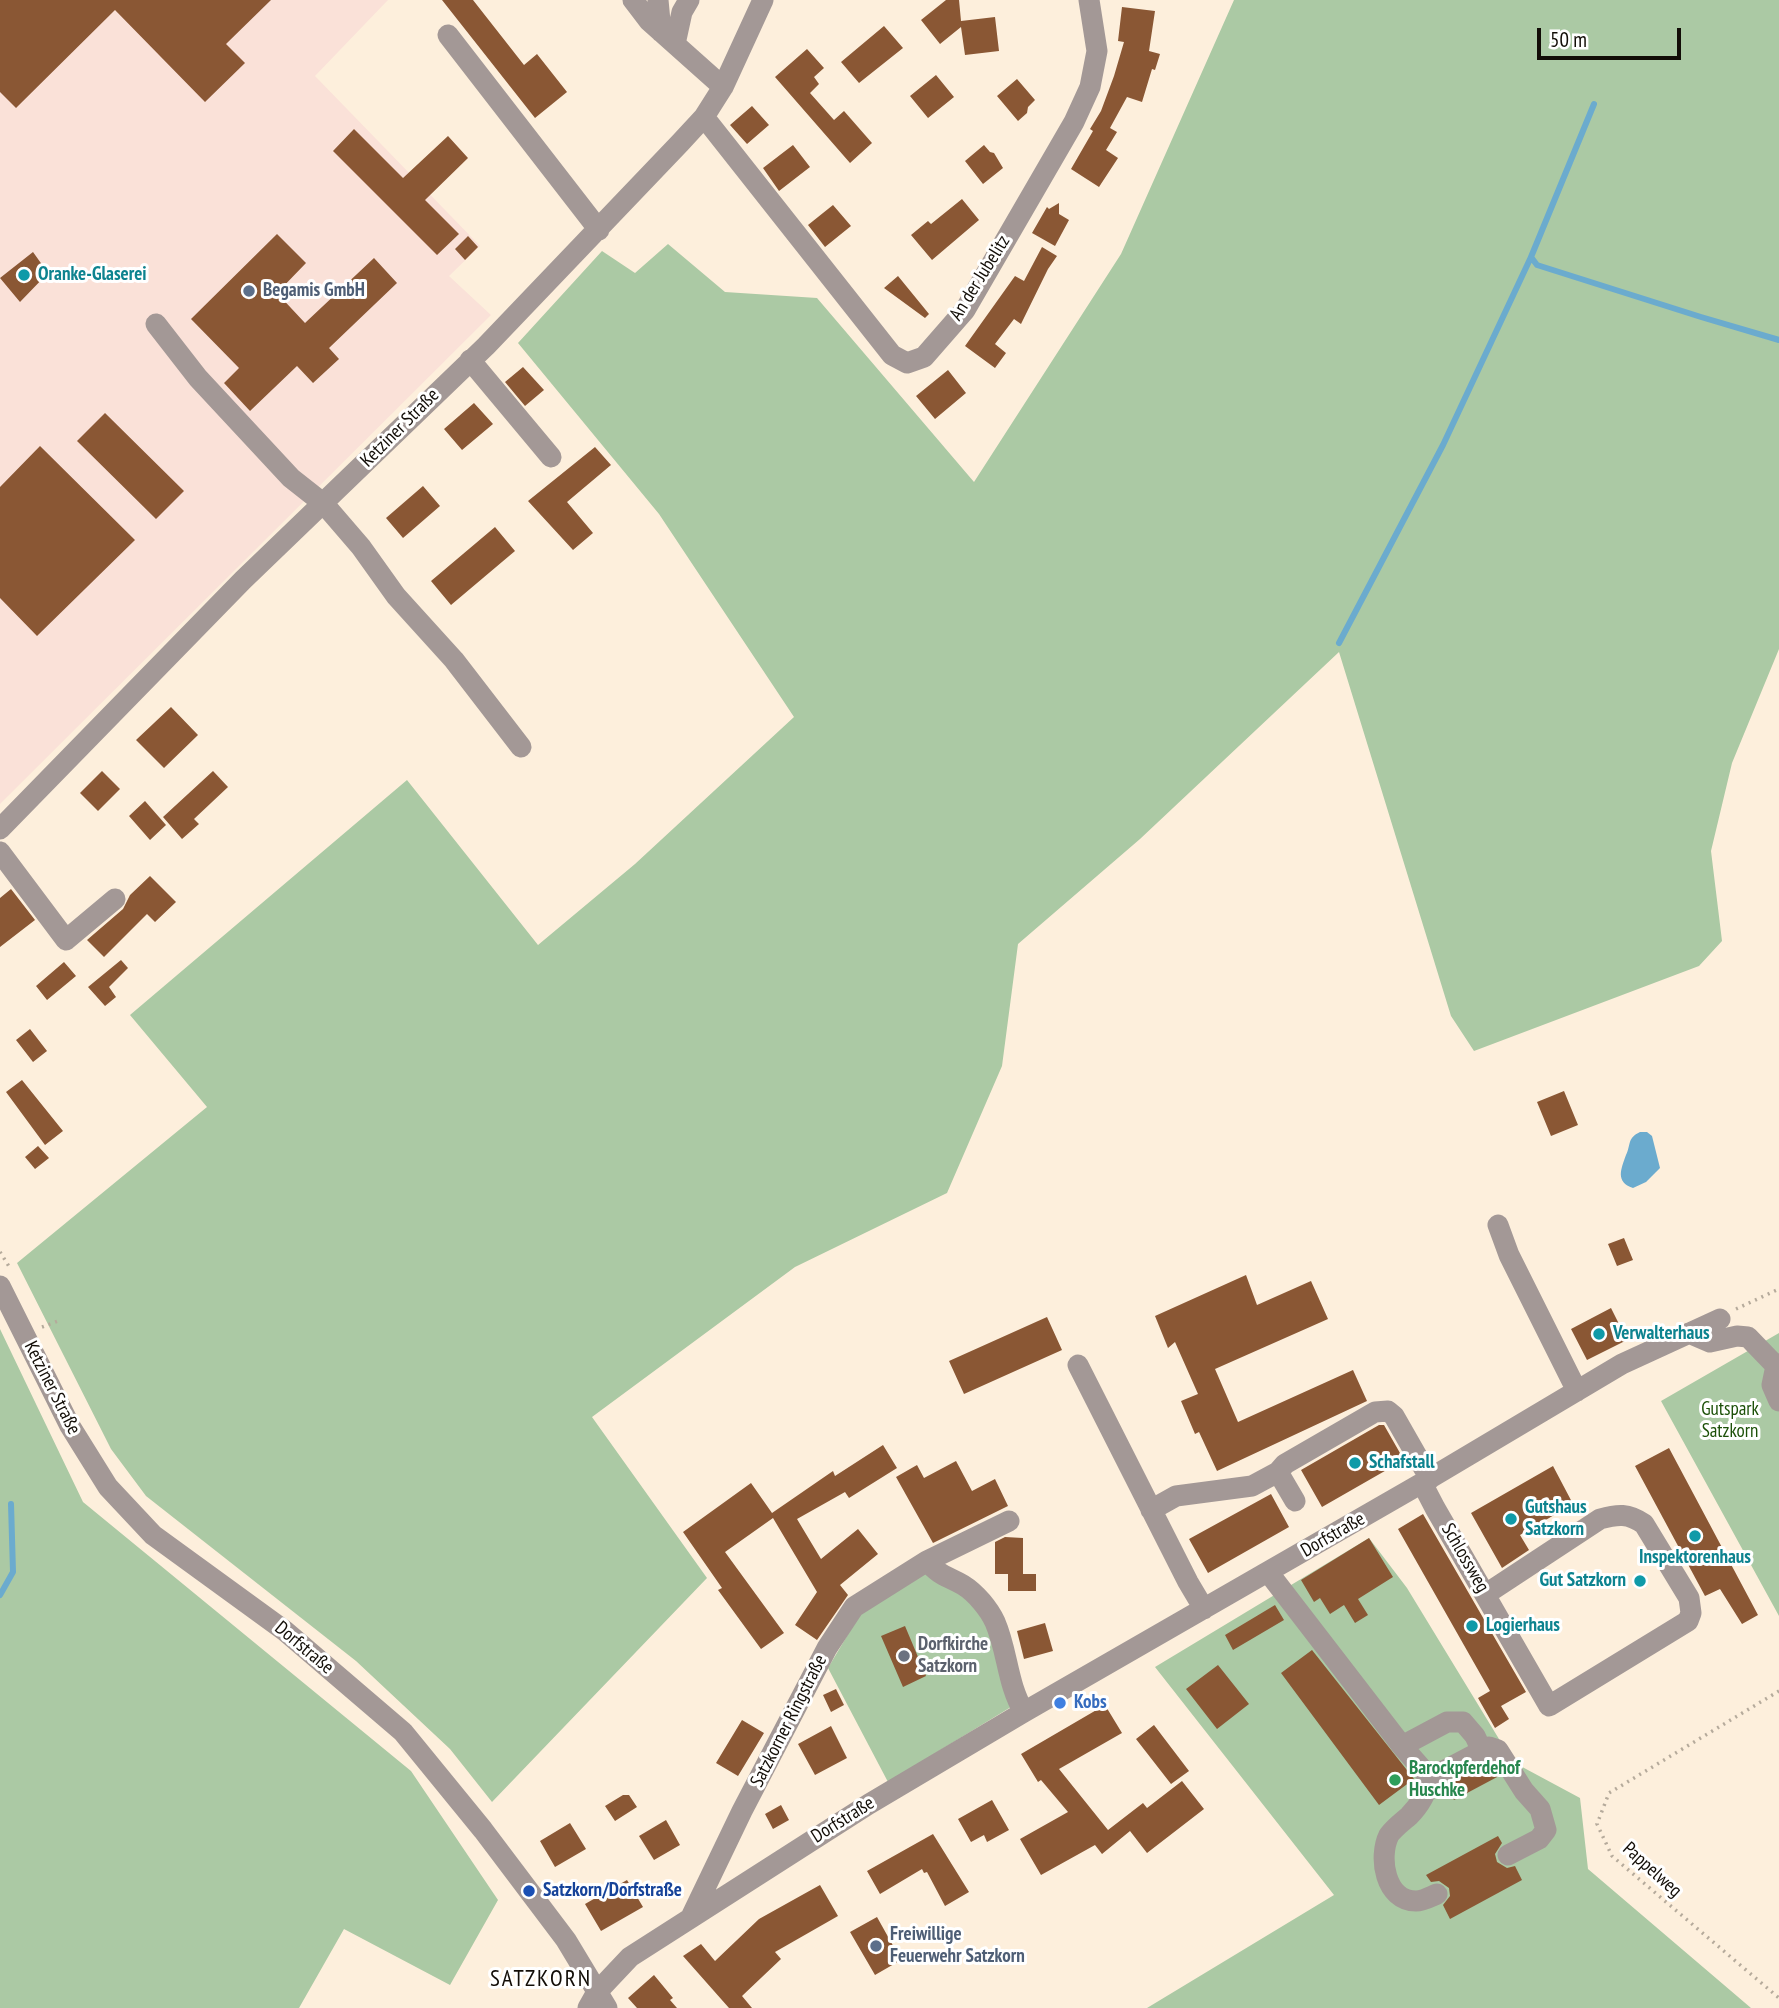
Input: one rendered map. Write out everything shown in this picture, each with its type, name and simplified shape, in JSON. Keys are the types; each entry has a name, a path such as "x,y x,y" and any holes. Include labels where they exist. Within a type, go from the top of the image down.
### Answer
{"street":[{"path":"633,0 649,21 723,87"},
{"path":"658,0 668,38"},
{"path":"668,38 688,0"},
{"name":"Ketziner Straße","path":"0,829 243,580 470,360 599,230 704,117 723,87 763,0"},
{"name":"An der Jubelitz","path":"704,117 892,355 906,363 924,357 965,310 1074,122 1090,87 1097,51 1089,0"},
{"path":"448,35 599,230"},
{"path":"156,324 198,378 291,478 324,503 361,547 396,596 454,660 521,747"},
{"path":"470,360 551,457"},
{"path":"0,852 66,940 115,898"},
{"path":"1498,1225 1509,1255 1577,1391"},
{"name":"Ketziner Straße","path":"0,1286 71,1426 108,1487"},
{"name":"Dorfstraße","path":"108,1487 153,1535 285,1631 403,1732 424,1755 566,1940 597,2003 630,1957 869,1804 1426,1481 1622,1364 1720,1320"},
{"path":"1689,1333 1710,1342 1737,1336 1748,1337 1778,1365 1772,1385 1779,1401"},
{"path":"1078,1365 1204,1609"},
{"name":"Schlossweg","path":"1278,1472 1286,1464 1346,1427 1376,1412 1388,1411 1394,1416 1486,1594 1549,1706 1688,1620 1691,1613 1689,1598 1644,1524 1633,1516 1618,1514 1600,1519 1486,1594"},
{"path":"1151,1510 1177,1496 1252,1486 1278,1472 1295,1501"},
{"name":"Satzkorner Ringstraße","path":"692,1916 742,1811 827,1648 854,1607 927,1561 1009,1521"},
{"path":"927,1561 939,1575 964,1586 980,1600 995,1622 1014,1695 1024,1712"},
{"path":"1269,1572 1402,1746 1430,1778"},
{"path":"1402,1746 1447,1722 1463,1722 1475,1736 1482,1751"},
{"path":"1430,1778 1489,1747 1498,1750 1524,1791 1540,1810 1546,1830 1539,1839 1508,1855"},
{"path":"1430,1778 1428,1789 1411,1814 1391,1832 1383,1849 1385,1874 1395,1891 1416,1901 1437,1894"}],"path":[{"path":"1720,1320 1747,1303 1779,1289"},
{"name":"Pappelweg","path":"1779,1692 1609,1793 1597,1824 1612,1856 1779,1998"}],"shaded area":[{"path":"0,0 388,0 315,76 480,246 449,276 491,315 0,804"}],"green space":[{"path":"1234,0 1779,0 1779,649 1732,763 1711,851 1722,941 1699,966 1474,1051 1451,1016 1339,652 1140,839 1018,944 1002,1066 947,1193 795,1267 592,1417 707,1578 492,1802 450,1749 356,1661 146,1496 111,1449 17,1263 207,1107 130,1015 407,780 538,945 635,864 794,717 659,514 518,343 602,251 635,273 668,244 725,292 817,298 974,482 1121,254"},
{"path":"0,1329 83,1502 411,1771 498,1900 450,1985 344,1929 299,2008 0,2008"},
{"name":"Gutspark Satzkorn","path":"1779,1333 1779,1616 1661,1401"},
{"name":"Barockpferdehof Huschke","path":"1369,1538 1407,1588 1513,1762 1580,1798 1588,1869 1751,2008 1147,2008 1334,1895 1155,1667"},
{"path":"921,1571 958,1589 989,1624 1011,1707 888,1782 828,1668 860,1614"}],"water":[{"path":"1640,1132 1647,1132 1652,1136 1660,1168 1646,1182 1633,1188 1622,1179 1621,1170 1631,1139"}],"building":[{"path":"0,0 271,0 226,44 245,63 205,102 115,10 16,108 0,92"},
{"path":"442,0 473,0 524,65 537,54 567,92 535,118"},
{"path":"946,0 959,0 961,21 995,17 999,51 965,55 961,27 940,44 921,20"},
{"path":"1122,7 1155,11 1149,51 1160,54 1155,70 1152,69 1142,102 1127,97 1110,128 1117,132 1106,150 1118,158 1099,187 1071,169 1093,131 1090,129 1101,111 1114,76 1124,42 1118,41"},
{"path":"884,26 903,48 859,83 841,62"},
{"path":"807,49 824,68 814,77 819,84 810,93 834,120 844,111 872,143 850,163 775,77"},
{"path":"936,75 954,97 928,118 910,96"},
{"path":"1017,79 1035,100 1018,121 997,96"},
{"path":"752,106 769,125 747,144 730,125"},
{"path":"354,129 403,178 448,136 468,158 425,200 459,234 437,255 333,151"},
{"path":"793,145 810,167 779,191 763,168"},
{"path":"984,145 994,153 1003,168 983,184 965,161"},
{"path":"962,199 979,220 932,260 911,235 928,221 931,224"},
{"path":"1059,203 1059,214 1069,220 1055,246 1032,233 1047,207 1049,209"},
{"path":"833,205 851,226 825,247 808,225"},
{"path":"277,234 306,263 277,293 305,323 374,258 397,283 329,348 339,359 313,383 297,366 250,411 224,383 239,368 191,319"},
{"path":"468,236 478,247 465,260 455,249"},
{"path":"1042,247 1057,256 1021,324 1014,319 995,344 1006,353 995,368 965,346 1015,276 1024,281"},
{"name":"Oranke-Glaserei","path":"33,252 48,273 20,302 0,278"},
{"path":"898,276 929,314 925,318 884,288"},
{"path":"523,367 544,390 525,406 505,382"},
{"path":"948,370 966,393 935,419 916,396"},
{"path":"474,403 493,424 462,450 444,429"},
{"path":"105,413 184,491 156,519 77,441"},
{"path":"40,446 135,540 37,636 0,598 0,487"},
{"path":"595,447 611,465 567,502 593,533 573,550 528,501"},
{"path":"423,486 440,506 403,538 386,518"},
{"path":"495,527 515,551 451,605 431,581"},
{"path":"171,707 198,735 164,768 136,740"},
{"path":"102,771 120,789 98,811 80,793"},
{"path":"213,771 228,787 194,819 199,824 182,839 163,817"},
{"path":"145,801 166,825 150,840 129,816"},
{"path":"150,876 176,902 155,922 147,914 104,957 87,940 123,909 130,895"},
{"path":"11,889 35,920 0,947 0,898"},
{"path":"121,960 128,968 109,987 116,997 105,1006 88,987"},
{"path":"64,962 76,976 47,1000 36,986"},
{"path":"30,1029 47,1051 33,1062 16,1040"},
{"path":"22,1080 63,1131 45,1145 6,1092"},
{"path":"1564,1091 1578,1125 1551,1136 1537,1102"},
{"path":"38,1146 49,1158 35,1169 25,1157"},
{"path":"1624,1238 1633,1260 1617,1266 1608,1244"},
{"path":"1246,1275 1257,1305 1311,1281 1328,1319 1215,1369 1238,1422 1353,1370 1367,1401 1217,1471 1199,1432 1195,1434 1181,1401 1198,1394 1175,1342 1168,1348 1155,1316"},
{"name":"Verwalterhaus","path":"1611,1308 1627,1340 1587,1360 1571,1329"},
{"path":"1047,1317 1062,1350 964,1394 949,1361"},
{"name":"Schafstall","path":"1379,1425 1384,1425 1404,1460 1322,1507 1301,1470"},
{"path":"883,1445 897,1468 849,1498 845,1492 797,1519 821,1559 858,1529 878,1554 840,1585 848,1595 817,1640 795,1625 817,1592 773,1518 725,1552 784,1633 761,1649 718,1590 722,1588 683,1532 751,1483 772,1513 833,1471 835,1476"},
{"name":"Inspektorenhaus","path":"1669,1448 1758,1615 1742,1624 1720,1589 1705,1596 1635,1466"},
{"path":"956,1461 972,1491 995,1479 1008,1506 933,1543 896,1477 917,1465 924,1478"},
{"name":"Gutshaus Satzkorn","path":"1553,1466 1573,1504 1520,1535 1529,1550 1502,1568 1471,1513"},
{"path":"1271,1494 1289,1527 1208,1573 1189,1539"},
{"name":"Logierhaus","path":"1423,1514 1526,1692 1501,1706 1509,1719 1495,1728 1478,1698 1490,1691 1398,1529"},
{"path":"1005,1537 1023,1538 1023,1574 1036,1574 1036,1591 1008,1591 1008,1574 995,1574 995,1542"},
{"path":"1369,1538 1393,1577 1358,1599 1368,1615 1355,1623 1344,1605 1330,1614 1320,1598 1314,1602 1301,1580"},
{"path":"1275,1605 1284,1620 1233,1650 1225,1635"},
{"path":"1045,1623 1053,1651 1024,1659 1017,1631"},
{"name":"Dorfkirche Satzkorn","path":"905,1626 926,1676 903,1687 881,1636"},
{"path":"1312,1650 1414,1779 1379,1805 1281,1673"},
{"path":"1218,1665 1249,1704 1217,1729 1186,1689"},
{"path":"836,1689 844,1705 831,1712 823,1695"},
{"path":"1105,1705 1122,1733 1059,1769 1108,1830 1143,1803 1147,1808 1182,1781 1204,1809 1147,1853 1130,1831 1102,1854 1095,1845 1041,1875 1020,1839 1068,1812 1041,1780 1038,1782 1021,1754"},
{"path":"742,1720 764,1733 738,1776 716,1763"},
{"path":"1154,1725 1189,1771 1171,1784 1136,1739"},
{"path":"831,1726 847,1758 815,1775 798,1744"},
{"path":"1490,1761 1499,1776 1454,1800 1445,1785"},
{"path":"623,1795 629,1795 637,1807 615,1821 605,1806"},
{"path":"992,1800 1009,1830 987,1842 984,1835 971,1842 958,1819"},
{"path":"781,1805 789,1820 773,1829 765,1814"},
{"path":"666,1820 680,1845 654,1860 639,1836"},
{"path":"570,1823 586,1849 555,1867 540,1841"},
{"path":"933,1834 969,1892 945,1906 927,1872 924,1873 922,1869 880,1894 867,1871"},
{"path":"1498,1836 1502,1843 1495,1854 1497,1862 1507,1868 1515,1866 1522,1880 1450,1919 1443,1905 1450,1896 1449,1888 1439,1881 1431,1882 1426,1875"},
{"path":"627,1880 643,1907 601,1931 585,1904"},
{"path":"820,1885 838,1916 775,1952 781,1959 742,1996 752,2008 729,2008 683,1956 701,1944 715,1961 759,1919"},
{"name":"Freiwillige Feuerwehr Satzkorn","path":"877,1917 901,1960 875,1975 850,1932"},
{"path":"654,1975 673,1998 670,2000 677,2008 637,2008 628,1998"}],"waterway":[{"path":"1594,104 1531,257 1537,265 1779,340"},
{"path":"1339,643 1443,445 1531,257"},
{"path":"0,1595 13,1572 11,1504"}],"place":[{"name":"Oranke-Glaserei","path":"24,275"},
{"name":"Begamis GmbH","path":"249,291"},
{"name":"Verwalterhaus","path":"1599,1334"},
{"name":"Schafstall","path":"1355,1463"},
{"name":"Gutshaus Satzkorn","path":"1511,1519"},
{"name":"Inspektorenhaus","path":"1695,1536"},
{"name":"Gut Satzkorn","path":"1640,1581"},
{"name":"Logierhaus","path":"1472,1626"},
{"name":"Dorfkirche Satzkorn","path":"904,1656"},
{"name":"Kobs","path":"1060,1703"},
{"name":"Barockpferdehof Huschke","path":"1395,1780"},
{"name":"Satzkorn/Dorfstraße","path":"529,1891"},
{"name":"Freiwillige Feuerwehr Satzkorn","path":"876,1946"}],"district":[{"name":"SATZKORN","path":"541,1979"}]}
